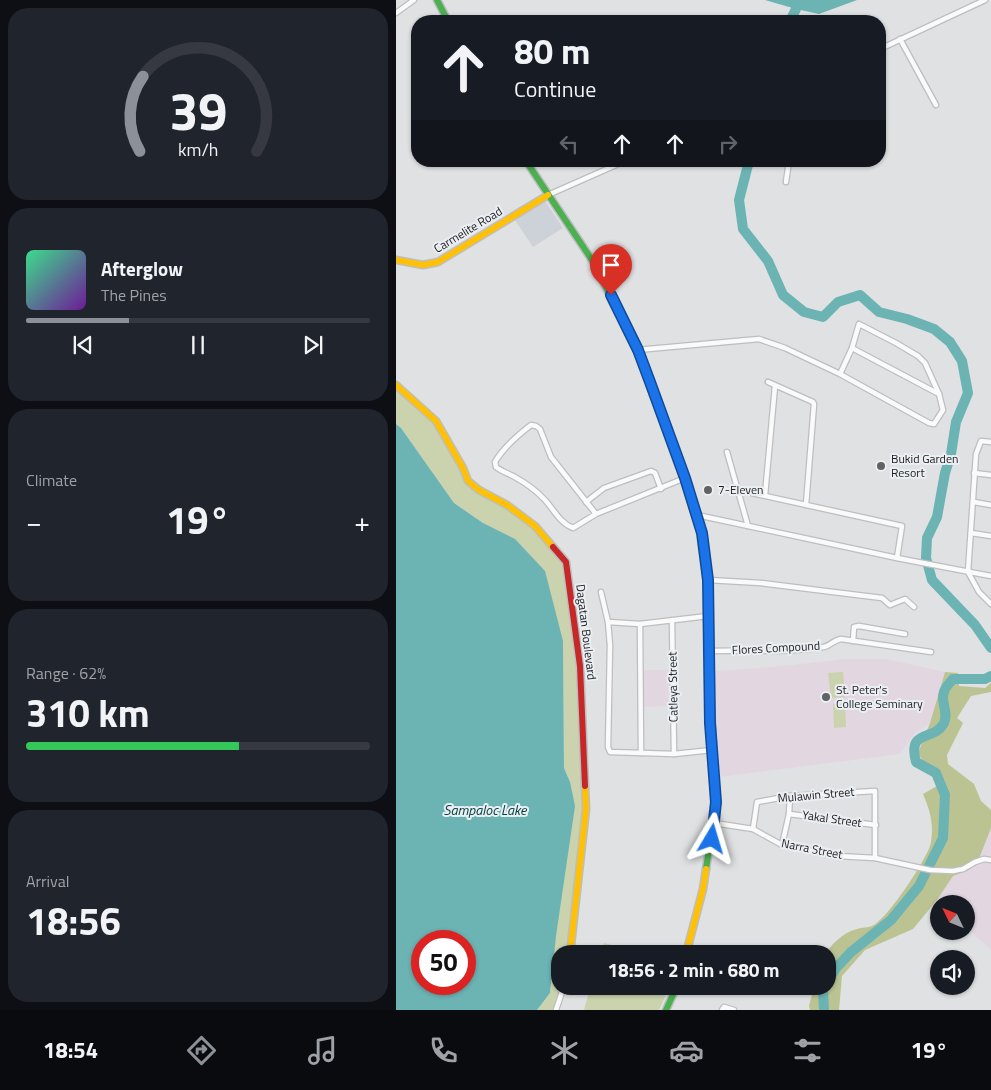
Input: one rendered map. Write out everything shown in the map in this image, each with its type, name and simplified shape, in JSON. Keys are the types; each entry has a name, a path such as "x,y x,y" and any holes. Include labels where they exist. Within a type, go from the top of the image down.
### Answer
{"main road":[{"path":"437,0 445,15"},
{"path":"530,167 594,263 638,350 685,478 702,533 708,580 708,651 716,802 702,889 688,945"},
{"name":"Carmelite Road","path":"396,260 428,266 438,262 548,195"},
{"name":"Dagatan Boulevard","path":"396,385 436,421 463,468 468,481 479,490 507,505 535,526 566,562 580,666 586,809 571,945"},
{"path":"666,1010 673,995"}],"street":[{"path":"396,13 414,0"},
{"path":"886,46 985,0"},
{"path":"900,39 936,105"},
{"path":"548,195 611,167"},
{"path":"786,182 788,167"},
{"path":"638,350 759,339 784,348 840,374 934,424 943,410 939,394 925,363 918,356 859,324 852,348 840,374"},
{"path":"852,348 939,394"},
{"path":"768,382 814,404 806,505"},
{"path":"766,495 775,386"},
{"path":"596,514 551,457 540,429 536,426 532,425 524,432 495,462 496,467 518,479 543,498 567,525 572,528 596,514 685,478"},
{"path":"991,442 981,441 976,454 968,572 979,592 991,604"},
{"path":"727,452 748,526"},
{"path":"586,502 604,488 651,470 655,473 661,489"},
{"path":"974,473 991,475"},
{"path":"738,490 902,526 897,558"},
{"path":"974,502 991,505"},
{"path":"697,515 991,576"},
{"path":"971,533 991,536"},
{"path":"708,580 761,583 853,594 882,598 890,605 904,599 914,607"},
{"path":"601,592 608,622 610,645 608,747 610,752 674,754 712,750"},
{"path":"608,622 640,624 708,616"},
{"name":"Catleya Street","path":"672,621 674,754"},
{"path":"640,624 641,753"},
{"path":"854,641 854,627 859,626 905,634"},
{"name":"Flores Compound","path":"708,651 802,649 830,645 836,640 931,652"},
{"name":"Mulawin Street","path":"753,829 758,802 790,796 875,790 876,825"},
{"path":"782,845 789,814 790,796"},
{"name":"Yakal Street","path":"789,814 876,825"},
{"name":"Narra Street","path":"714,823 753,829 782,845 837,856 875,858 930,870 954,871 984,859 991,860"},
{"path":"875,858 876,825"},
{"path":"556,1010 561,995"},
{"path":"723,1008 734,1010"}],"shaded area":[{"path":"545,201 563,228 533,247 515,220"},
{"name":"St. Peter's College Seminary","path":"845,659 886,659 945,672 930,723 915,733 900,754 719,777 714,671 775,667"},
{"path":"642,670 669,670 668,706 642,707"},
{"path":"991,828 991,950 975,935 975,895 940,895 953,876 967,871 977,864"}],"green space":[{"path":"396,385 436,421 468,481 535,526 566,562 580,666 586,809 571,945 555,945 570,782 564,768 563,641 483,523 454,503 401,428 396,424"},
{"path":"843,672 845,697 831,698 828,673"},
{"path":"945,672 958,673 959,686 985,688 991,683 991,692 971,696 957,718 963,723 947,755 948,764 974,784 981,801 991,810 991,828 977,864 967,871 953,876 940,895 930,895 930,908 913,929 865,950 842,976 839,1010 810,1010 812,995 836,995 836,945 833,945 847,933 859,928 870,927 887,913 906,888 928,850 931,842 932,823 923,794 944,782 937,768 924,763 918,753 930,723"},
{"path":"833,704 845,704 846,727 834,728"},
{"path":"551,982 551,995 561,995 556,1010 537,1010 550,993"},
{"path":"588,995 666,995 659,1010 584,1010"}],"water":[{"path":"765,0 857,0 819,14"},
{"name":"Sampaloc Lake","path":"396,424 401,428 454,503 483,523 515,539 545,571 563,641 564,768 570,782 575,806 555,945 551,945 550,993 537,1010 396,1010"}],"waterway":[{"path":"793,15 796,9"},
{"path":"747,167 739,200 743,229 768,261 783,295 804,312 823,317 838,302 860,295 879,312 907,319 934,329 950,342 962,361 968,393 956,422 937,517 927,538 926,558 932,580 975,625 991,648"},
{"path":"836,968 851,952 891,920 919,886 943,838 945,795 936,773 916,762 915,744 918,740 940,729 944,723 946,715 943,696 945,688 953,679 985,679 991,676"},
{"path":"823,995 824,1010"}],"traffic: fast":[{"path":"437,0 445,15"},
{"path":"530,167 594,263 637,350 671,439"},
{"path":"706,869 716,802 708,651 708,584"},
{"path":"666,1010 673,995"}],"traffic: slow":[{"path":"396,260 423,265 438,262 548,195"},
{"path":"396,385 436,421 463,468 468,481 479,490 507,505 535,526 553,547"},
{"path":"571,945 586,809 585,786"},
{"path":"688,945 703,889 706,869"}],"traffic: jam":[{"path":"671,439 702,533 708,584"},
{"path":"553,547 566,562 580,666 585,786"}],"place":[{"name":"Bukid Garden Resort","path":"881,466"},
{"name":"7-Eleven","path":"708,490"},
{"name":"St. Peter's College Seminary","path":"826,697"}],"route":[{"path":"611,295 638,350 685,478 702,533 708,580 710,723 716,802 712,839"}]}
